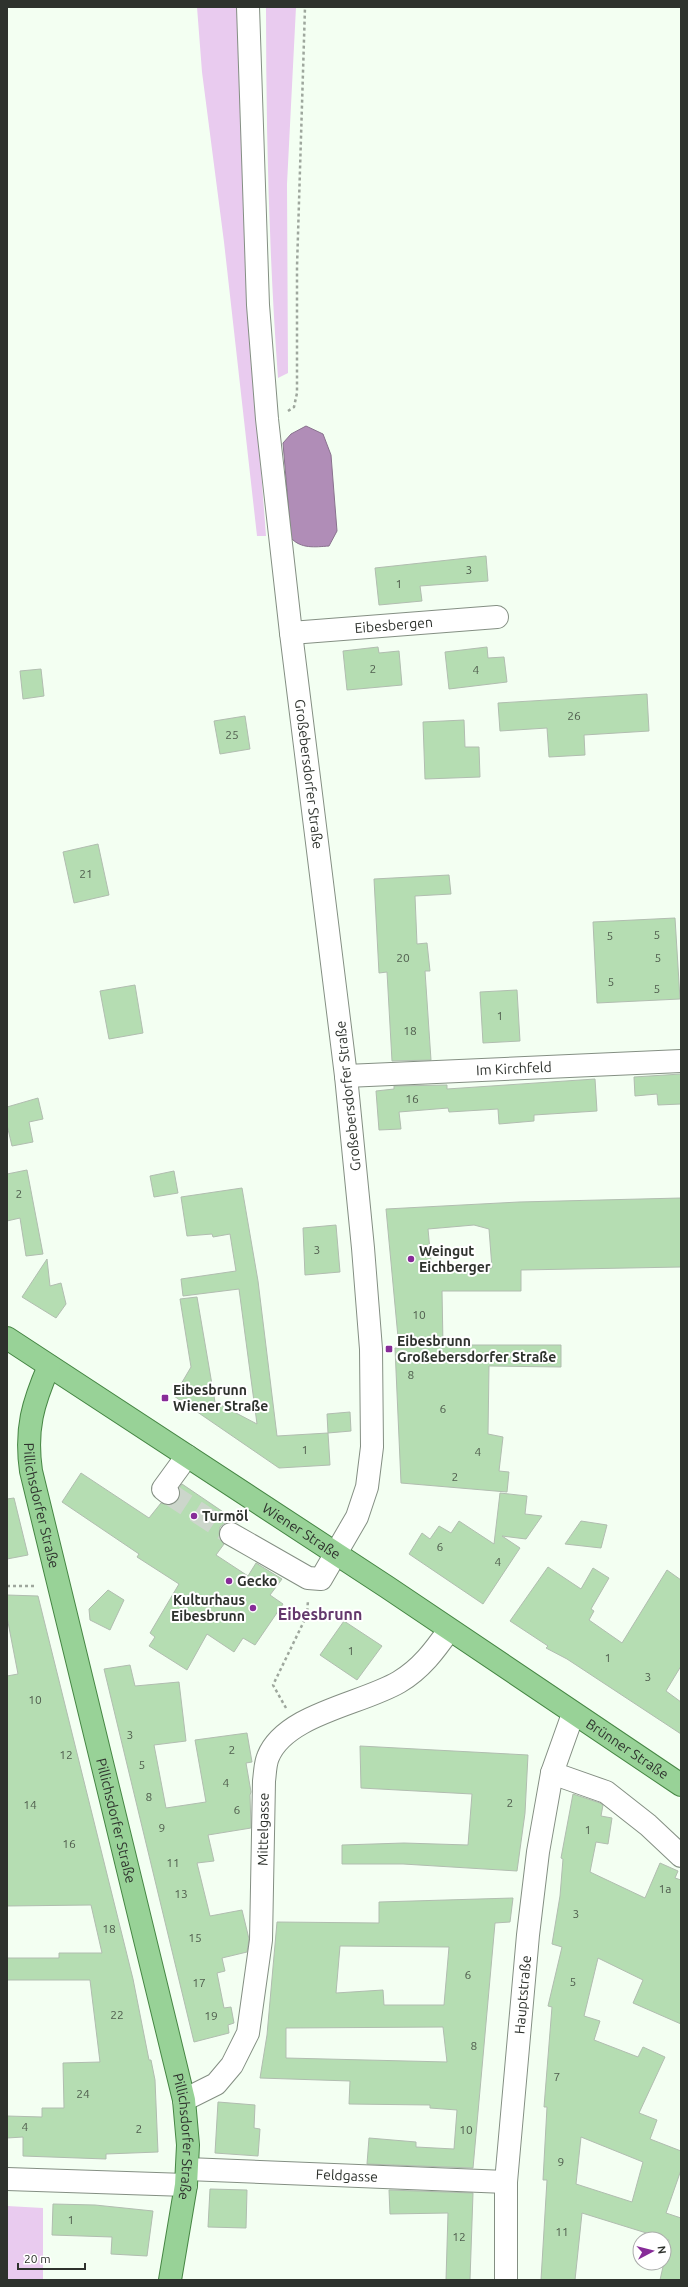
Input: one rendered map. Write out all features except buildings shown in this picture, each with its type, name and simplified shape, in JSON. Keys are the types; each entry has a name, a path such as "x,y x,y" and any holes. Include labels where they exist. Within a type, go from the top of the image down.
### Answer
{"main road":[{"name":"Wiener Straße","path":"7,1338 336,1553 573,1714"},
{"name":"Pillichsdorfer Straße","path":"50,1366 32,1409 28,1449 40,1516 184,2100 188,2145 187,2177 170,2280"},
{"name":"Brünner Straße","path":"573,1714 681,1785"}],"street":[{"name":"Großebersdorfer Straße","path":"248,7 258,305 267,419 291,633 346,1076 368,1310 372,1447 370,1471 358,1517 336,1553 316,1576"},
{"name":"Eibesbergen","path":"291,633 497,617"},
{"name":"Im Kirchfeld","path":"346,1076 681,1061"},
{"path":"168,1493 162,1489 186,1456"},
{"path":"231,1534 316,1576"},
{"name":"Mittelgasse","path":"184,2100 216,2084 232,2065 248,2033 260,1940 264,1781 267,1757 278,1742 296,1726 325,1713 363,1699 399,1682 417,1669 432,1654 449,1630"},
{"name":"Hauptstraße","path":"506,2280 506,2182 528,1935 538,1852 552,1773 573,1714"},
{"path":"552,1773 606,1792 648,1825 681,1856"},
{"name":"Feldgasse","path":"7,2179 187,2177 506,2182"}],"path":[{"path":"298,379 297,266 305,7"},
{"path":"296,1726 273,1685 307,1615 316,1576"},
{"path":"7,1586 58,1586"}],"shaded area":[{"path":"197,7 241,7 247,284 266,536 257,536 224,242 202,72"},
{"path":"266,7 296,7 287,184 288,373 278,378 272,286"},
{"path":"306,426 323,434 331,455 337,531 329,546 304,546 295,542 291,538 283,443 291,434"},
{"path":"7,2206 43,2208 43,2280 7,2280"}],"tunnel":[{"path":"168,1493 231,1534"}],"place":[{"name":"Weingut Eichberger","path":"411,1259"},
{"name":"Eibesbrunn Großebersdorfer Straße","path":"389,1349"},
{"name":"Eibesbrunn Wiener Straße","path":"165,1398"},
{"name":"Turmöl","path":"194,1516"},
{"name":"Gecko","path":"229,1581"},
{"name":"Kulturhaus Eibesbrunn","path":"253,1608"}],"district":[{"name":"Eibesbrunn","path":"320,1614"}]}
